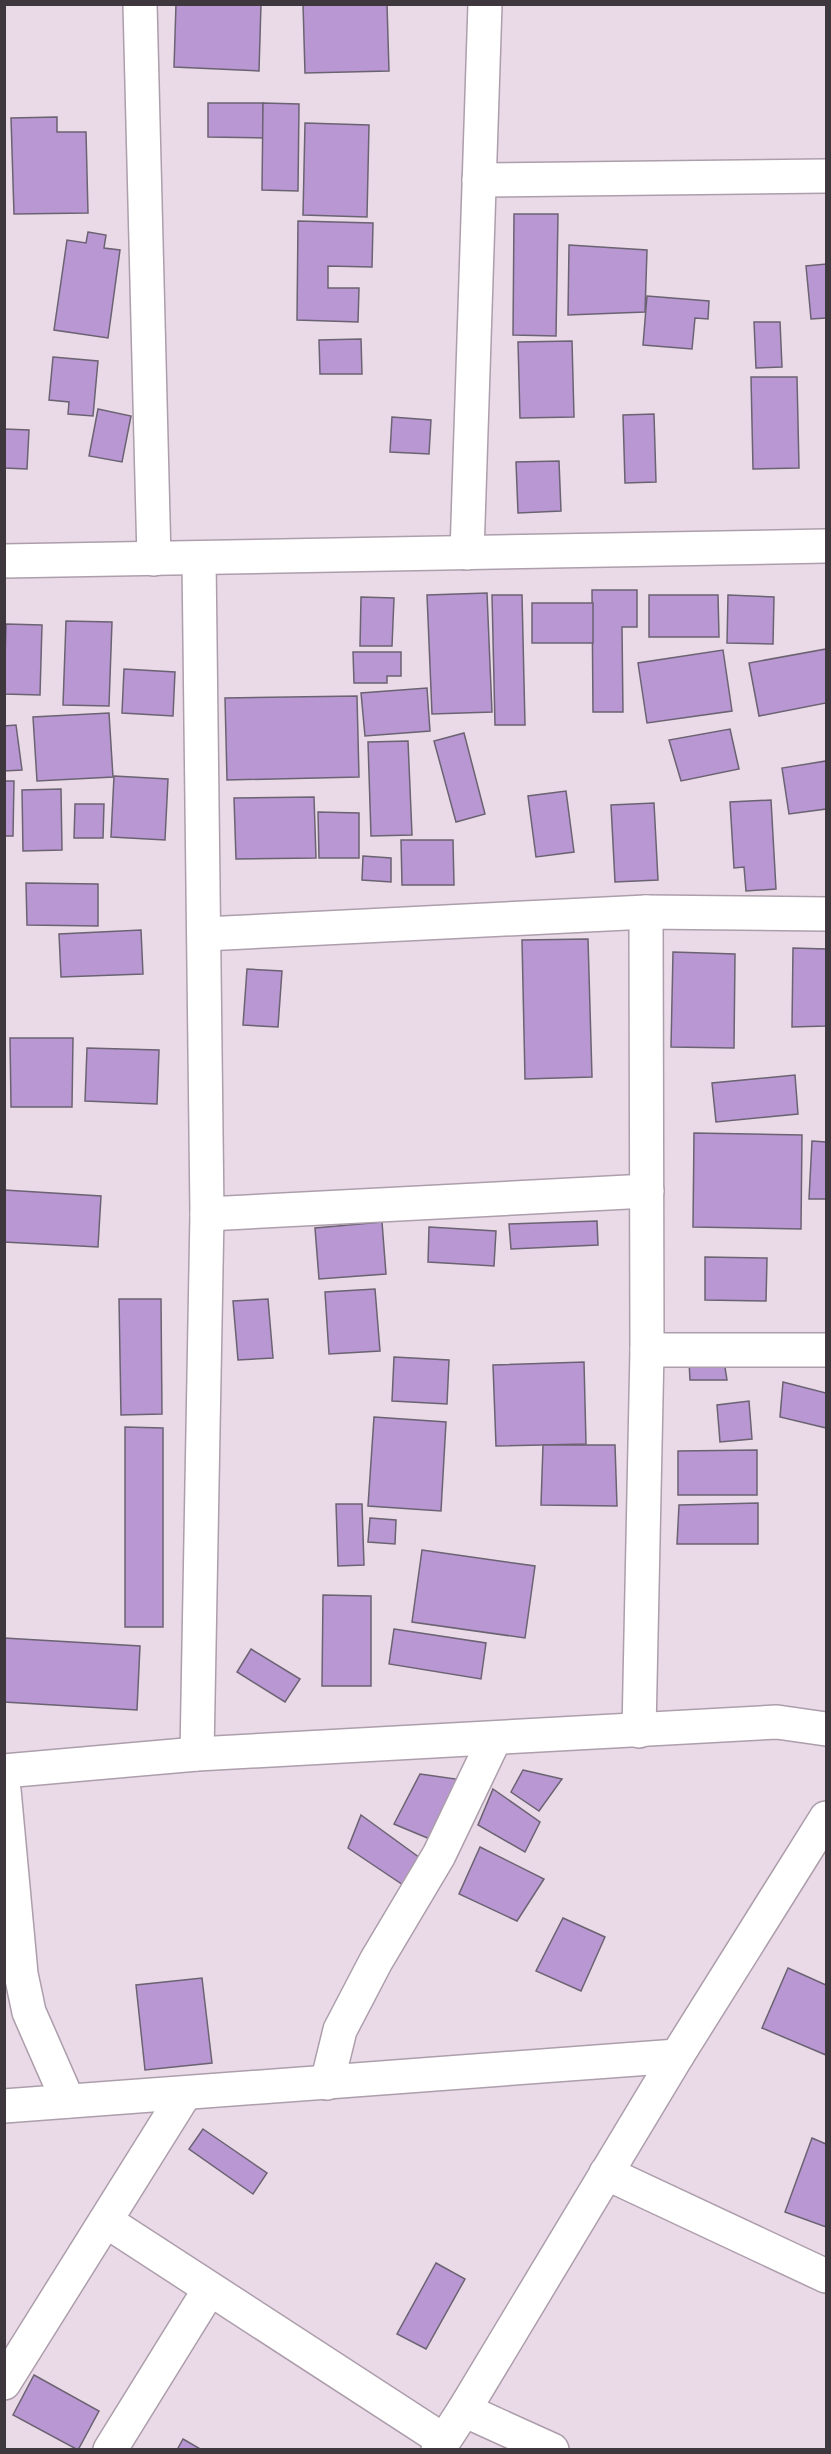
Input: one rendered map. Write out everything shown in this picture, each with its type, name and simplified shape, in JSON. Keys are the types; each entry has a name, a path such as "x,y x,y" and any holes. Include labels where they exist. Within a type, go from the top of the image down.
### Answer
{"street":[{"path":"140,4 154,559"},
{"path":"467,553 484,4"},
{"path":"479,180 826,176"},
{"path":"4,561 826,546"},
{"path":"197,1754 207,1214 199,559"},
{"path":"204,934 646,912 826,914"},
{"path":"639,1731 646,1350 646,912"},
{"path":"207,1214 647,1191"},
{"path":"646,1350 826,1350"},
{"path":"4,1771 197,1754 777,1722 826,1729"},
{"path":"327,2084 340,2030 376,1961 439,1854 495,1738"},
{"path":"4,1790 21,1974 29,2012 68,2101"},
{"path":"106,2221 440,2445 464,2410 677,2056 826,1818"},
{"path":"4,2106 184,2095 677,2056"},
{"path":"4,2383 184,2095"},
{"path":"606,2173 826,2276"},
{"path":"110,2450 209,2290"},
{"path":"464,2410 552,2450"}],"building":[{"path":"176,4 261,4 259,71 174,67"},
{"path":"303,4 387,4 389,71 305,73"},
{"path":"208,103 263,103 263,138 208,137"},
{"path":"263,103 299,104 298,191 262,190"},
{"path":"57,117 57,132 86,132 88,213 14,214 11,118"},
{"path":"305,123 369,125 367,217 303,215"},
{"path":"514,214 558,214 556,336 513,335"},
{"path":"298,221 373,223 372,267 328,266 328,288 359,288 358,322 297,320"},
{"path":"88,232 106,235 104,248 120,250 108,338 54,330 67,240 86,243"},
{"path":"569,245 647,250 645,312 568,315"},
{"path":"826,264 826,318 811,319 806,266"},
{"path":"647,296 709,301 708,319 695,318 692,349 643,345"},
{"path":"754,322 780,322 782,367 756,368"},
{"path":"361,339 362,374 320,374 319,340"},
{"path":"572,341 574,417 520,418 518,342"},
{"path":"53,357 98,361 93,416 68,414 69,402 49,400"},
{"path":"751,377 797,377 799,468 753,469"},
{"path":"98,409 131,416 122,462 89,456"},
{"path":"654,414 656,482 625,483 623,415"},
{"path":"392,417 431,420 429,454 390,452"},
{"path":"4,429 29,430 27,469 4,468"},
{"path":"559,461 561,511 518,513 516,462"},
{"path":"592,590 637,590 637,627 622,627 623,712 593,712"},
{"path":"487,593 492,712 432,714 427,595"},
{"path":"492,595 522,595 525,725 495,725"},
{"path":"649,595 718,595 719,637 649,637"},
{"path":"728,595 774,597 773,644 727,643"},
{"path":"361,597 394,598 392,646 360,646"},
{"path":"532,603 593,603 593,643 532,643"},
{"path":"66,621 112,622 109,706 63,705"},
{"path":"6,624 42,625 40,695 4,694"},
{"path":"826,649 826,703 759,716 749,663"},
{"path":"723,650 732,711 647,723 638,663"},
{"path":"353,652 401,652 401,676 387,676 387,683 354,683"},
{"path":"124,669 175,672 173,716 122,713"},
{"path":"427,688 430,731 365,736 361,693"},
{"path":"357,696 359,777 227,780 225,698"},
{"path":"109,713 113,777 37,781 33,717"},
{"path":"16,725 22,770 4,771 4,726"},
{"path":"730,729 739,769 681,781 669,740"},
{"path":"464,733 485,814 456,822 434,741"},
{"path":"408,741 412,835 371,836 368,742"},
{"path":"826,761 826,809 789,814 782,768"},
{"path":"114,776 168,779 165,840 111,837"},
{"path":"4,781 14,781 13,836 4,836"},
{"path":"61,789 62,850 23,851 22,790"},
{"path":"566,791 574,852 536,857 528,796"},
{"path":"314,797 316,858 236,859 234,798"},
{"path":"771,800 776,889 746,891 744,867 734,868 730,802"},
{"path":"654,803 658,880 615,882 611,805"},
{"path":"75,804 104,804 103,838 74,838"},
{"path":"318,812 359,813 359,858 319,858"},
{"path":"401,840 453,840 454,885 402,885"},
{"path":"363,856 391,858 391,882 362,880"},
{"path":"26,883 98,884 98,926 27,925"},
{"path":"141,930 143,974 61,977 59,934"},
{"path":"588,939 592,1077 525,1079 522,940"},
{"path":"793,948 826,949 826,1026 792,1027"},
{"path":"673,952 735,954 734,1048 671,1047"},
{"path":"247,969 282,971 278,1027 243,1025"},
{"path":"10,1038 73,1038 72,1107 11,1107"},
{"path":"87,1048 159,1050 157,1104 85,1101"},
{"path":"795,1075 798,1114 716,1122 712,1083"},
{"path":"694,1133 802,1135 801,1229 693,1227"},
{"path":"812,1141 826,1142 826,1199 809,1199"},
{"path":"4,1190 101,1196 98,1247 4,1242"},
{"path":"597,1221 598,1245 511,1249 509,1224"},
{"path":"382,1222 386,1274 319,1279 315,1228"},
{"path":"429,1227 496,1231 494,1266 428,1262"},
{"path":"705,1257 767,1258 766,1301 705,1300"},
{"path":"375,1289 380,1351 329,1354 325,1292"},
{"path":"119,1299 161,1299 162,1414 121,1415"},
{"path":"268,1299 273,1358 238,1360 233,1301"},
{"path":"394,1357 449,1360 447,1404 392,1401"},
{"path":"724,1361 727,1380 690,1380 689,1362"},
{"path":"584,1362 586,1444 496,1446 493,1365"},
{"path":"783,1382 826,1393 826,1428 780,1417"},
{"path":"749,1401 752,1439 720,1442 717,1405"},
{"path":"374,1417 446,1422 441,1511 368,1506"},
{"path":"125,1427 163,1428 163,1627 125,1627"},
{"path":"543,1445 615,1445 617,1506 541,1505"},
{"path":"757,1450 757,1495 678,1495 678,1451"},
{"path":"758,1503 758,1544 677,1544 679,1505"},
{"path":"336,1504 362,1504 364,1565 338,1566"},
{"path":"370,1518 396,1520 395,1544 368,1542"},
{"path":"422,1550 535,1566 525,1638 412,1622"},
{"path":"323,1595 371,1596 371,1686 322,1686"},
{"path":"394,1629 486,1643 481,1679 389,1664"},
{"path":"4,1638 140,1646 137,1710 4,1702"},
{"path":"251,1649 300,1679 285,1702 237,1672"},
{"path":"523,1770 562,1779 539,1811 511,1792"},
{"path":"420,1774 463,1780 437,1842 394,1824"},
{"path":"493,1789 540,1822 525,1852 478,1825"},
{"path":"361,1815 420,1858 406,1887 348,1848"},
{"path":"480,1847 544,1879 517,1921 459,1894"},
{"path":"563,1918 605,1937 581,1991 536,1971"},
{"path":"788,1968 826,1985 826,2055 762,2028"},
{"path":"202,1978 212,2063 145,2070 136,1985"},
{"path":"203,2129 267,2173 253,2194 189,2149"},
{"path":"812,2138 826,2144 826,2227 785,2212"},
{"path":"436,2263 465,2279 426,2349 397,2334"},
{"path":"34,2375 99,2411 78,2450 13,2415"},
{"path":"183,2439 202,2450 177,2450"}]}
